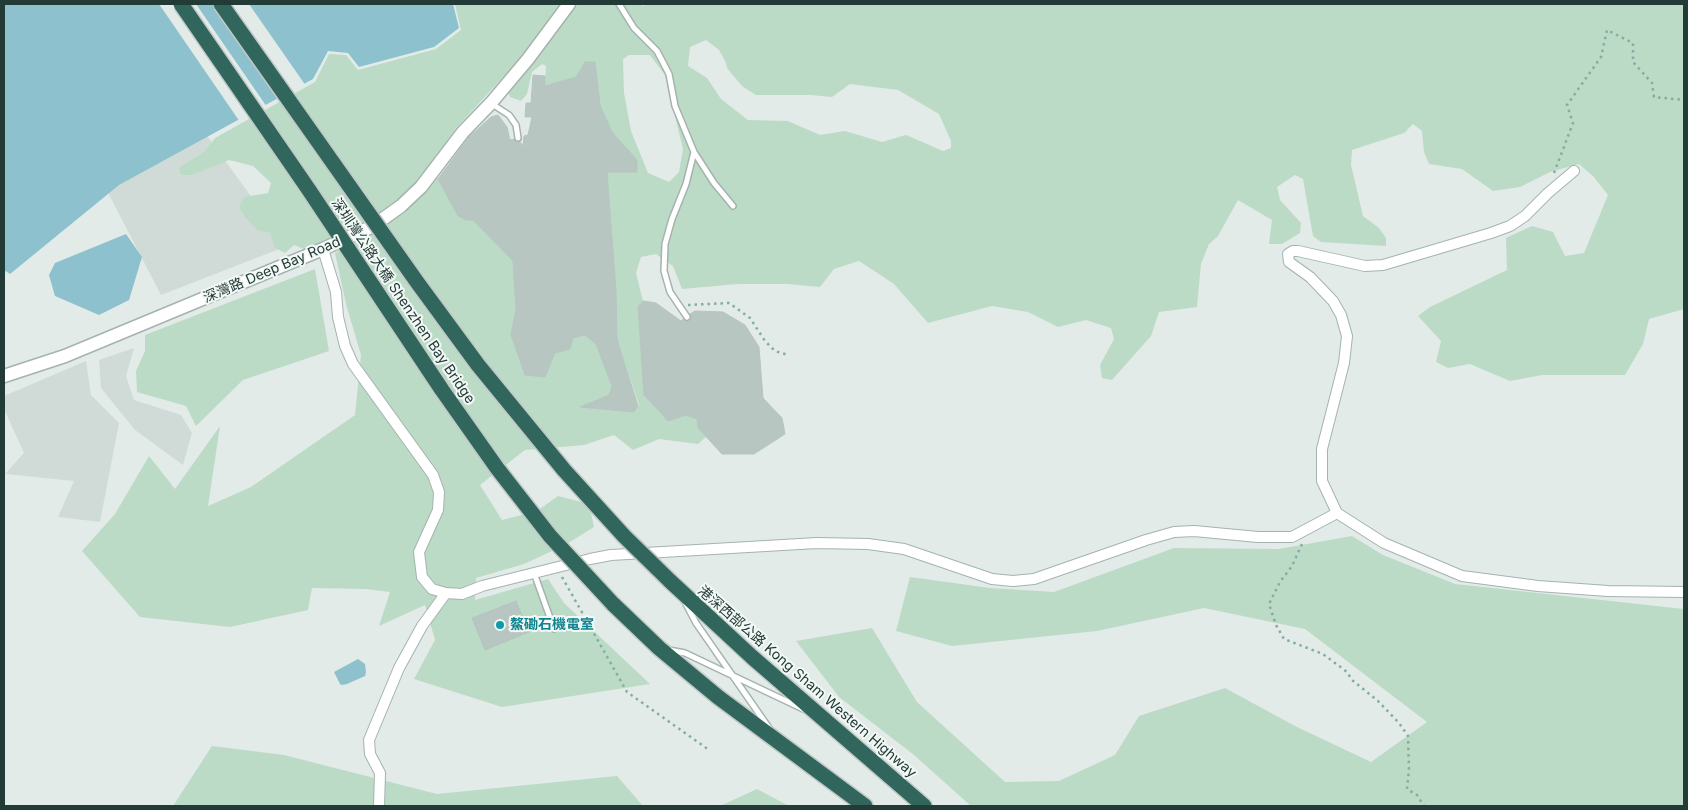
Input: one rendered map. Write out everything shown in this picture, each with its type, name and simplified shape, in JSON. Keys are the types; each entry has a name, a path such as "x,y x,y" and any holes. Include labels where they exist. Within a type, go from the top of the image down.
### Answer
{"highway":[{"name":"深圳灣公路大橋 Shenzhen Bay Bridge","path":"181,4 309,190 442,390 497,468 550,536 613,604 659,648"},
{"name":"深圳灣公路大橋 Shenzhen Bay Bridge","path":"221,4 411,274 478,365 564,470 624,536 673,584"},
{"name":"港深西部公路 Kong Sham Western Highway","path":"673,584 732,640 924,806"},
{"path":"659,648 711,691 865,806"}],"street":[{"name":"深灣路 Deep Bay Road","path":"4,376 65,356 323,249 373,226 402,206 421,187 463,132 491,104 528,59 569,4"},
{"path":"1574,171 1524,216 1506,228 1383,265 1365,266 1298,250 1293,250 1288,254 1289,262 1310,277 1333,301 1341,315 1345,329 1346,353 1322,448 1322,481 1337,513 1384,543 1462,576 1538,586 1608,591 1684,592"},
{"path":"323,249 336,292 338,317 345,346 353,364 433,475 439,492 438,510 419,552 422,576 432,589 446,593 462,594 482,586 611,555 817,543 868,544 904,549 992,579 1014,581 1034,579 1174,532 1194,531 1258,537 1292,537 1337,513"},
{"path":"379,806 380,773 370,754 369,740 398,668 422,626 446,593"}],"lane":[{"path":"619,4 634,28 657,51 669,74 675,106 694,152 714,183 733,206"},
{"path":"491,104 509,115 516,125 518,138"},
{"path":"687,316 670,292 664,271 665,244 672,219 686,184 694,152"},
{"path":"533,573 554,629"},
{"path":"673,584 696,623 779,743"},
{"path":"659,648 686,653 818,715"}],"path":[{"path":"1548,193 1549,185 1573,123 1567,104 1601,56 1607,30 1633,43 1633,62 1652,83 1654,97 1684,100"},
{"path":"678,305 729,303 750,318 765,341 775,351 788,355"},
{"path":"1314,525 1304,540 1292,566 1280,582 1270,604 1276,625 1284,639 1323,654 1347,672 1352,680 1378,701 1400,723 1408,736 1409,770 1407,789 1417,795 1424,806"},
{"path":"556,567 627,692 709,750"}],"shaded area":[{"path":"203,130 287,246 161,295 103,183"},
{"path":"134,348 126,376 134,400 181,415 192,433 183,465 135,430 101,388 99,360"},
{"path":"86,361 91,395 119,423 100,522 58,517 74,481 5,474 24,453 4,409 4,396"}],"green space":[{"path":"455,4 562,4 519,60 456,128 418,182 399,201 371,223 309,251 294,245 285,253 275,248 270,233 257,230 239,207 244,197 268,193 271,183 253,166 229,160 192,175 181,175 179,168 205,151 215,138 315,82 329,54 346,55 358,70 436,49 461,30"},
{"path":"576,4 640,4 643,6 646,4 1684,4 1684,309 1649,319 1643,344 1625,375 1542,375 1510,381 1470,364 1448,368 1436,362 1441,341 1418,316 1430,307 1507,270 1506,238 1532,226 1553,232 1565,256 1584,253 1608,195 1593,176 1579,164 1550,172 1520,187 1493,191 1462,169 1429,164 1424,152 1422,131 1413,124 1404,133 1352,150 1351,165 1363,216 1379,228 1386,238 1386,246 1321,242 1313,236 1303,179 1295,175 1277,187 1280,200 1301,223 1300,233 1282,244 1269,244 1272,220 1238,200 1218,236 1209,244 1201,264 1197,307 1159,312 1151,336 1112,380 1102,378 1100,365 1114,339 1111,328 1086,320 1058,327 1028,312 992,306 928,323 894,284 859,261 834,269 820,287 788,284 738,284 682,289 673,266 656,254 641,257 636,273 643,301 638,308 642,367 650,402 668,421 686,415 697,419 698,428 706,437 698,444 659,439 633,450 614,435 584,445 525,450 480,485 502,520 537,511 558,496 589,504 594,527 565,545 524,564 476,578 475,600 548,579 564,603 650,684 502,707 414,679 435,640 425,605 379,626 390,592 366,589 312,588 308,610 230,627 140,617 82,551 115,514 149,456 175,489 220,426 208,506 251,487 355,415 361,355 346,304 335,253 365,238 404,213 436,175 458,216 466,220 473,220 513,261 516,309 511,335 525,375 545,377 555,353 570,349 573,338 585,335 596,344 612,385 609,395 591,402 592,408 634,412 639,405 617,339 616,291 607,172 637,172 637,160 612,132 600,105 595,62 585,62 576,77 545,86 546,66 542,64 532,72 527,94 521,101 510,97 508,91","holes":["706,40 719,50 727,68 742,86 756,95 832,97 850,84 898,90 939,114 951,141 951,148 943,151 906,135 882,142 845,131 820,135 788,121 748,120 721,99 707,78 688,66 690,47","629,55 650,55 665,75 683,149 679,172 669,182 648,173 631,131 624,93 623,59"]},
{"path":"315,269 329,351 243,380 196,426 186,406 137,392 136,371 145,351 145,335"},
{"path":"1352,536 1383,555 1455,584 1684,609 1684,806 971,806 914,755 839,697 796,641 872,628 917,702 1005,782 1059,781 1115,755 1139,716 1225,688 1295,726 1371,762 1427,722 1305,629 1204,608 1097,631 952,646 896,631 910,577 990,588 1054,592 1174,548 1279,549"},
{"path":"212,746 284,755 437,794 617,776 643,806 173,806"},
{"path":"757,789 789,806 720,806"}],"water":[{"path":"4,4 453,4 459,28 434,47 359,67 348,53 328,51 313,79 119,185 10,274 4,270"},
{"path":"126,234 142,257 129,300 99,315 55,296 49,275 55,263"},
{"path":"358,659 365,664 365,676 347,684 340,684 334,672"}],"pier":[{"path":"159,4 196,4 267,107 240,122"},
{"path":"212,4 249,4 306,86 279,101"}],"building":[{"path":"585,62 595,62 600,105 612,132 637,160 637,172 607,172 616,291 617,339 638,406 634,412 580,407 609,395 612,386 596,344 585,335 573,338 570,349 555,353 545,377 525,375 511,335 516,309 513,261 473,220 466,220 458,216 438,179 469,137 491,117 498,115 507,127 510,140 514,139 523,146 524,136 528,135 532,117 525,117 526,103 531,103 533,75 545,76 545,86 576,77"},
{"path":"643,301 656,303 681,321 683,319 690,320 690,314 695,311 723,312 745,325 759,347 763,398 782,418 785,434 754,454 722,454 698,428 697,419 686,415 668,421 644,395 638,307"},
{"name":"鰲磡石機電室","path":"516,601 529,632 485,650 472,618"}],"place":[{"name":"鰲磡石機電室","path":"500,625"}]}
